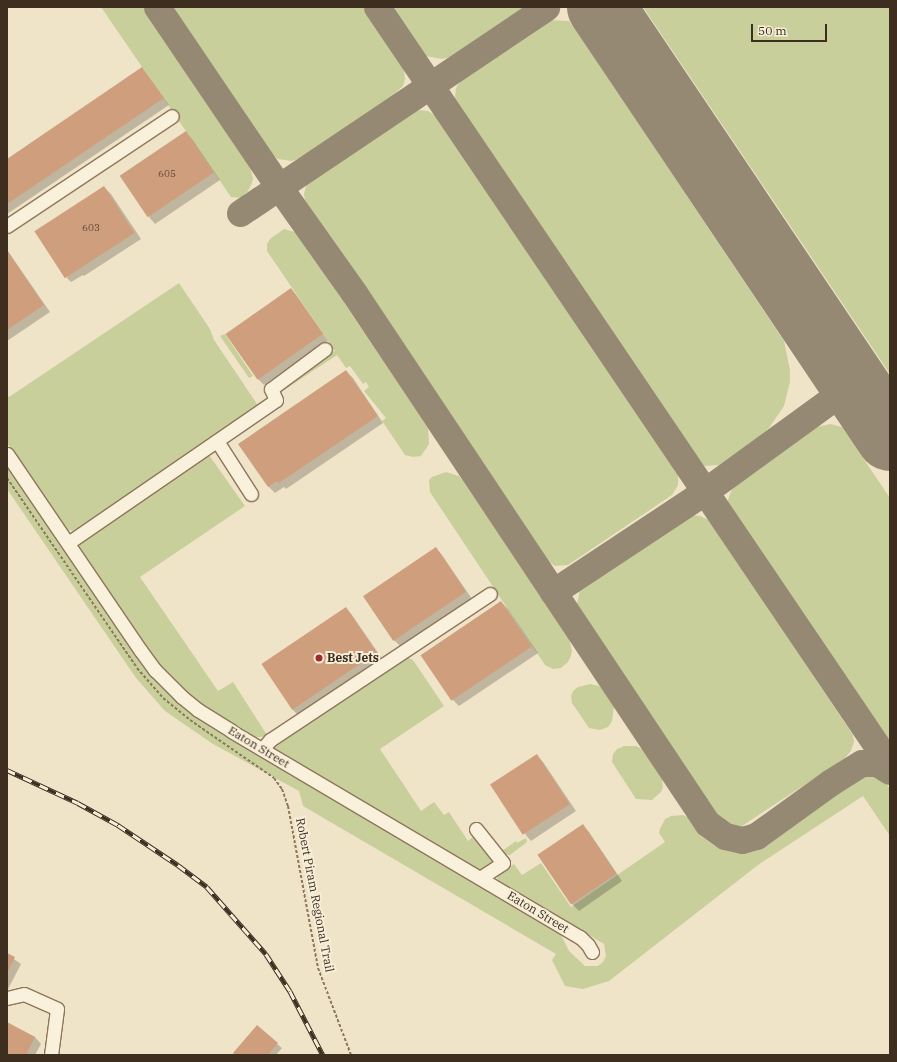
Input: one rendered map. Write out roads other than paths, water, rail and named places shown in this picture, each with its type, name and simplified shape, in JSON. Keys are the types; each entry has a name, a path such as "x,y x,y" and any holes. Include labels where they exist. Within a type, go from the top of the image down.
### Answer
{"lane":[{"path":"7,226 172,116"},
{"path":"68,543 276,400 270,389 325,349"},
{"path":"216,442 252,494"},
{"name":"Eaton Street","path":"7,454 141,651 155,670 172,688 198,710 580,937 588,945 592,952"},
{"path":"262,749 270,740 490,594"},
{"path":"476,829 503,863 480,878"},
{"path":"7,998 24,994 57,1009 51,1055"}],"railway":[{"path":"7,770 78,803 118,825 178,865 207,887 266,954 290,991 323,1055"}],"place":[{"name":"Best Jets","path":"319,658"}]}
